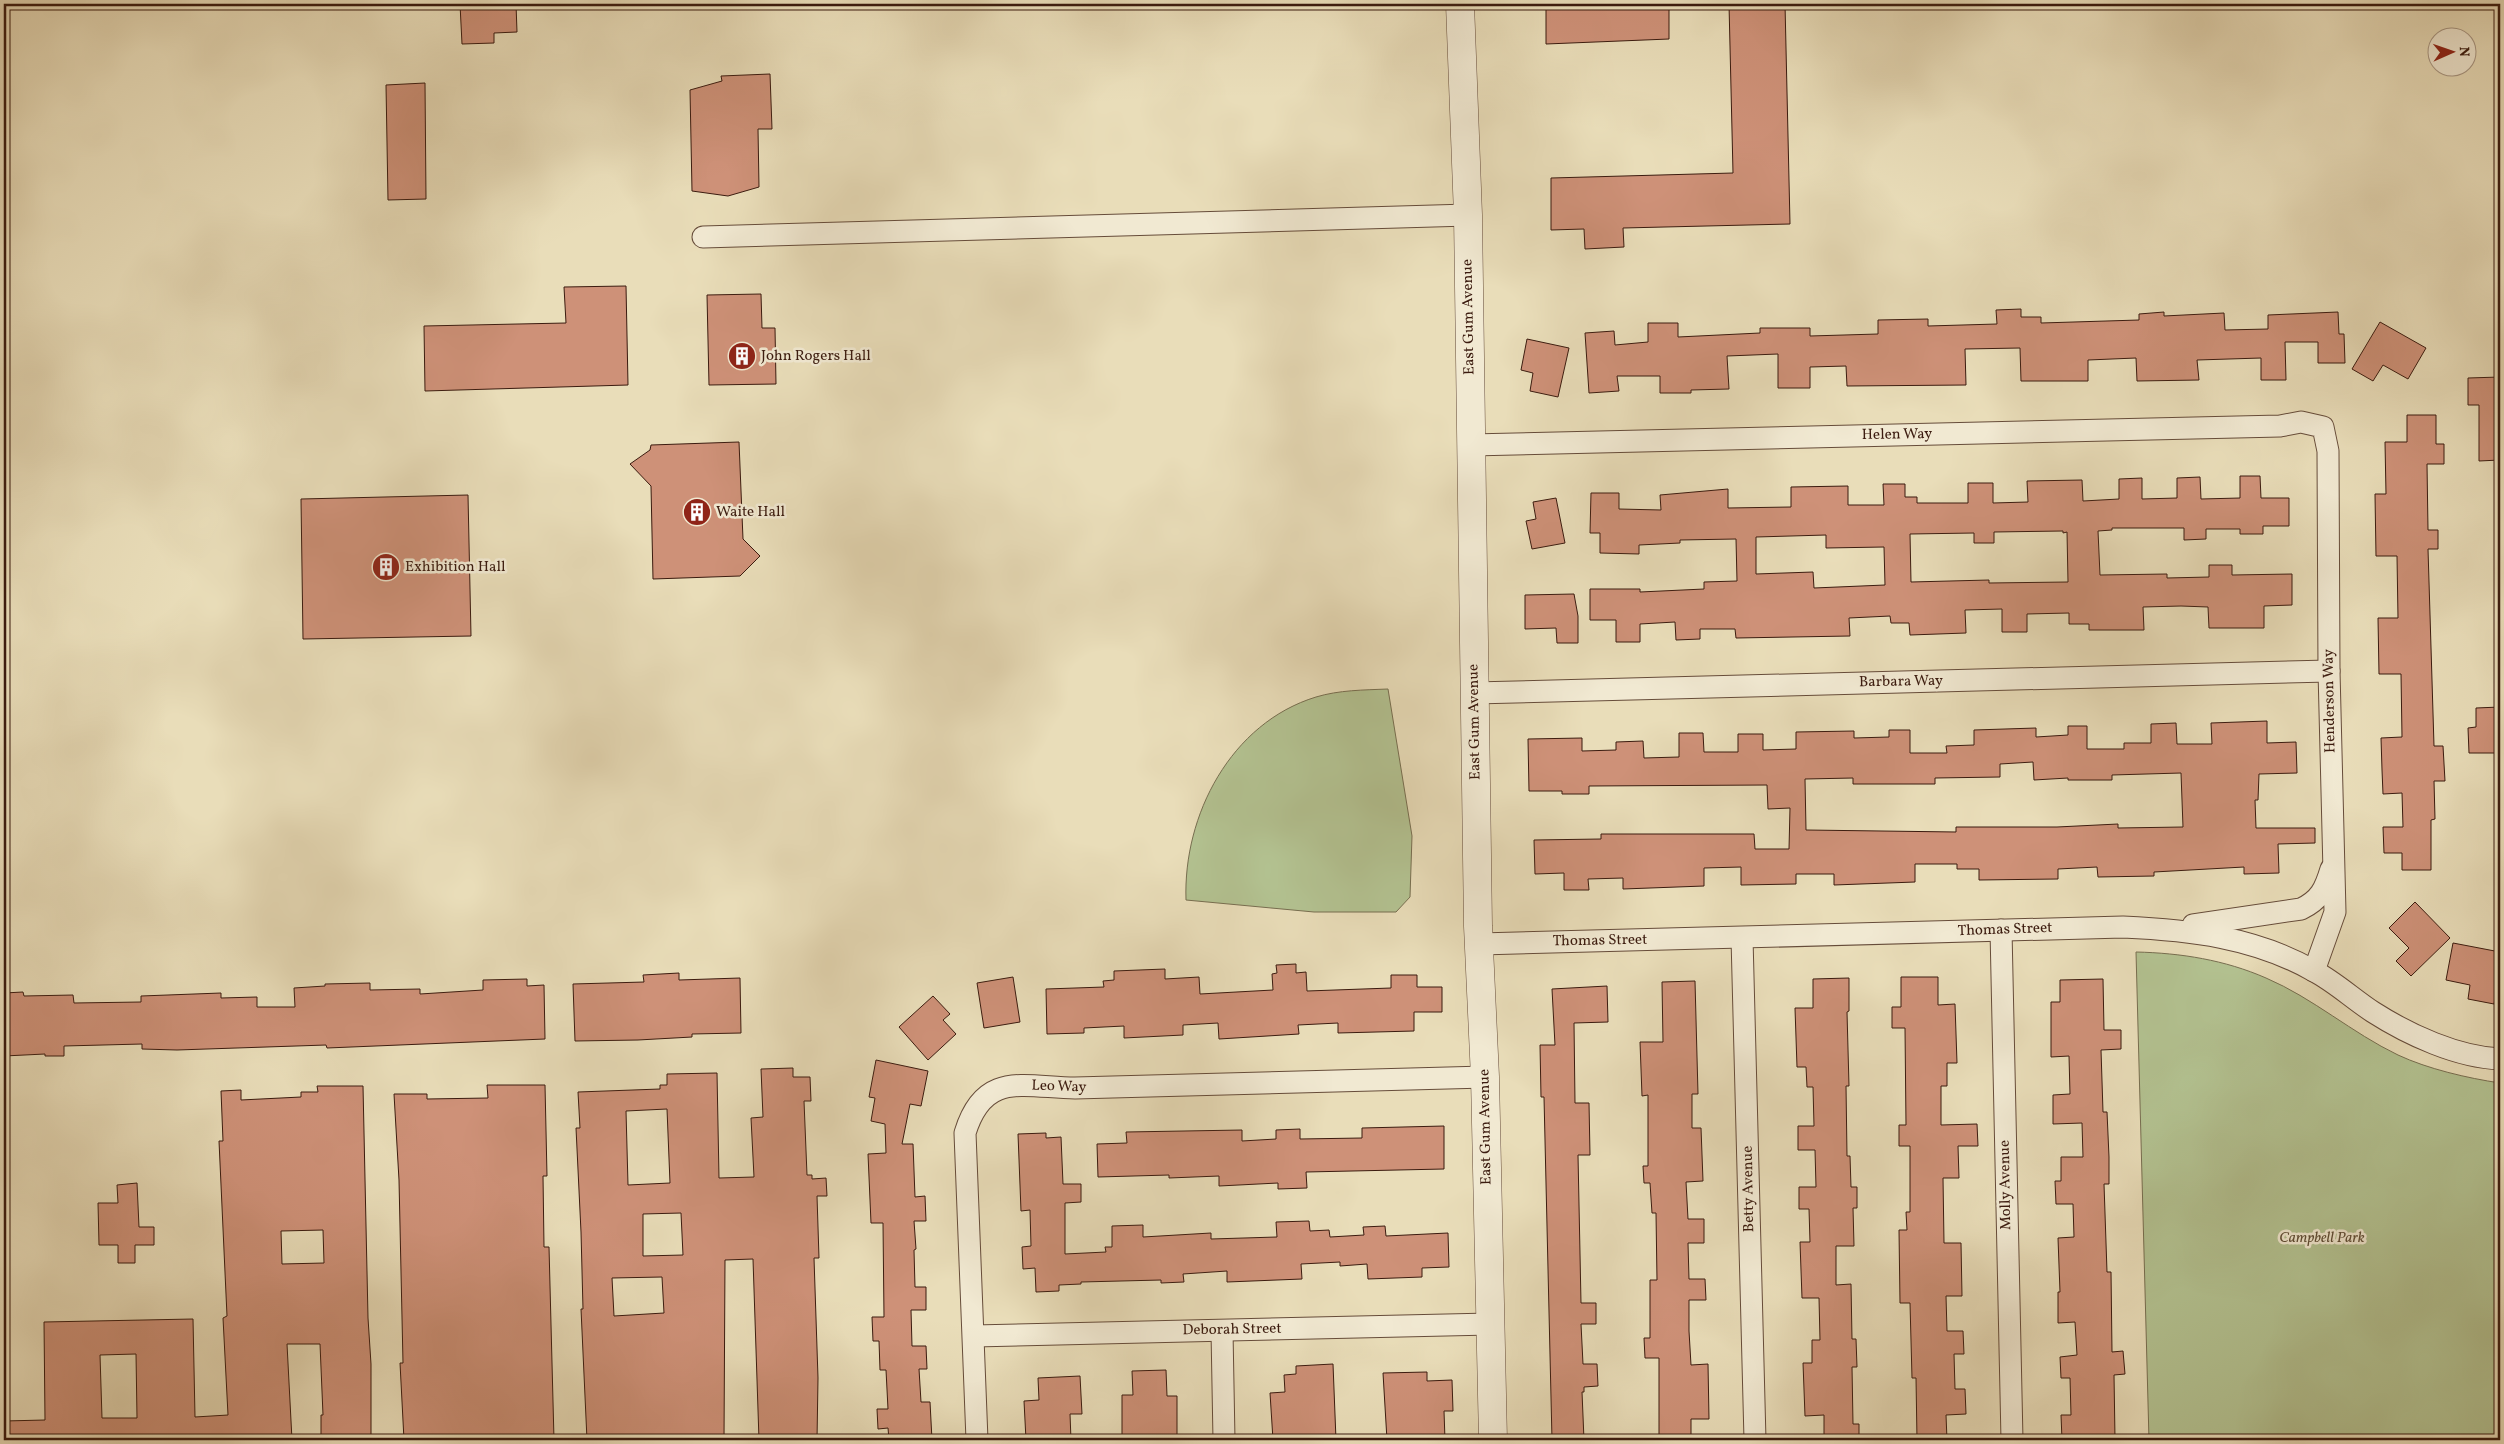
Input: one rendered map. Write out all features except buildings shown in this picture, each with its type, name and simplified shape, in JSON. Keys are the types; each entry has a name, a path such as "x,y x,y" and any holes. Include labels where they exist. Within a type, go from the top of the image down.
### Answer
{"street":[{"name":"East Gum Avenue","path":"1460,4 1468,214 1474,693 1493,1440"},
{"path":"702,237 1468,214"},
{"name":"Helen Way","path":"1471,445 2280,426 2301,422 2324,427"},
{"name":"Henderson Way","path":"2314,971 2335,912 2329,671 2328,451 2324,427"},
{"name":"Barbara Way","path":"1474,693 2329,671"},
{"path":"2172,929 2301,909 2313,903 2324,890 2334,860"},
{"name":"Thomas Street","path":"1480,944 2123,927 2201,932 2273,952 2314,971 2375,1013 2404,1029 2463,1053 2500,1060"},
{"name":"Molly Avenue","path":"2001,930 2012,1440"},
{"name":"Betty Avenue","path":"1742,938 1755,1440"},
{"name":"Leo Way","path":"977,1440 965,1133 971,1113 981,1099 996,1090 1018,1085 1075,1088 1485,1077"},
{"name":"Deborah Street","path":"974,1336 1490,1324"},
{"path":"1222,1331 1224,1440"}],"green space":[{"path":"1388,689 1412,836 1410,897 1396,912 1314,912 1186,900 1187,868 1193,836 1203,805 1218,776 1237,750 1259,728 1286,710 1316,697 1361,690"},
{"name":"Campbell Park","path":"2136,952 2186,956 2235,966 2266,978 2300,995 2398,1055 2422,1065 2500,1083 2500,1440 2149,1440"}],"place":[{"name":"John Rogers Hall","path":"742,356"},
{"name":"Waite Hall","path":"697,512"},
{"name":"Exhibition Hall","path":"386,567"}]}
